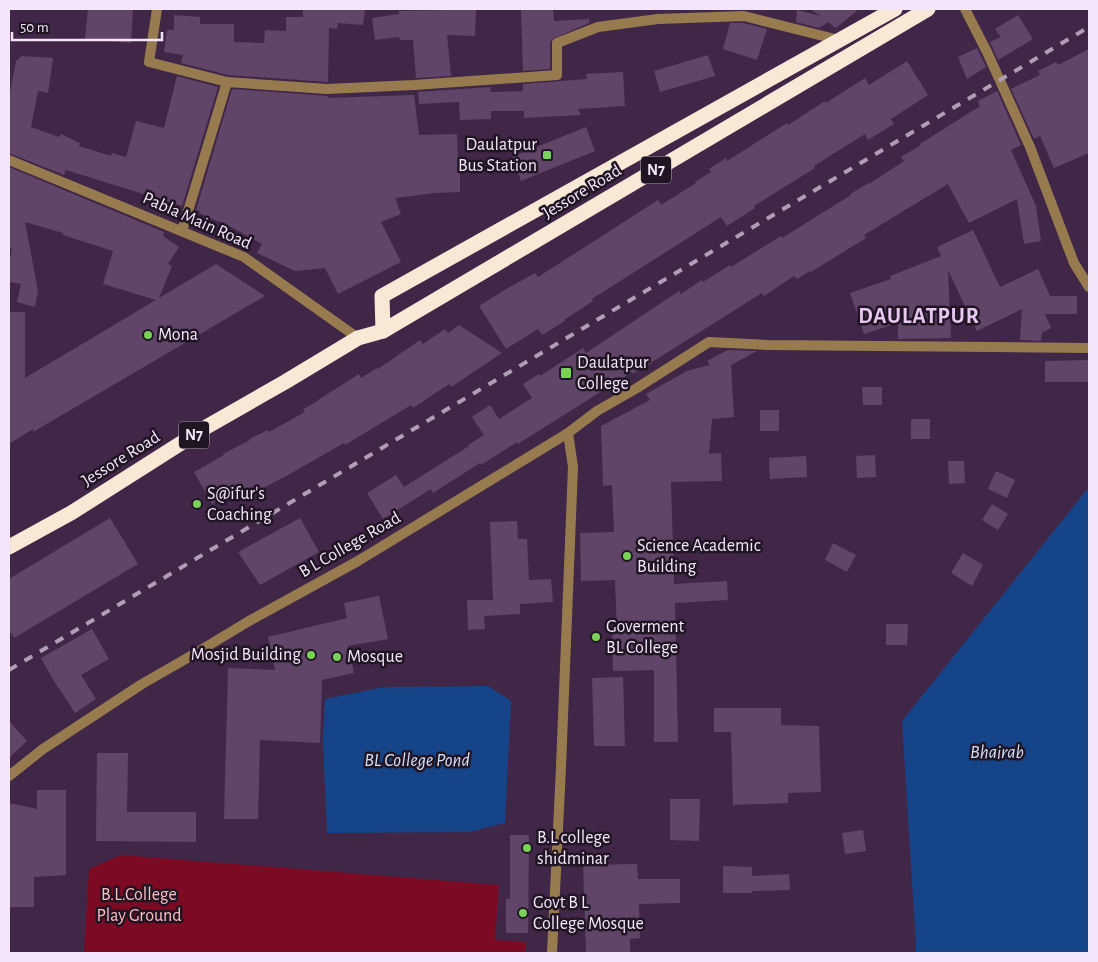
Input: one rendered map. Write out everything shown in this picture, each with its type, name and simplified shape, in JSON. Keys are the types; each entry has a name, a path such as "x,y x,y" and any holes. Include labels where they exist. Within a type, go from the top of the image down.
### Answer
{"highway":[{"name":"Jessore Road","path":"384,331 382,296 895,9"},
{"name":"Jessore Road","path":"9,547 71,512 208,426 358,338 384,331 928,9"}],"street":[{"path":"157,9 149,62 227,82 327,89 557,75 557,43 598,27 658,19 744,16 839,40"},
{"path":"965,9 987,52 1030,147 1074,263 1089,287"},
{"path":"182,231 227,82"},
{"name":"Pabla Main Road","path":"9,160 244,258 358,338"},
{"name":"B L College Road","path":"9,776 43,749 142,684 248,621 358,561 568,433 597,411 709,342 768,346 1089,348"},
{"path":"552,953 573,467 568,433"}],"green space":[{"name":"B.L.College Play Ground","path":"121,855 499,885 495,940 526,942 525,953 84,953 89,869"}],"water":[{"name":"Bhairab","path":"1089,487 1089,953 916,953 902,721"},
{"name":"BL College Pond","path":"488,686 511,701 505,823 469,832 327,833 323,741 325,699 384,687"}],"building":[{"path":"88,9 133,9 131,43 85,39"},
{"path":"303,9 365,9 363,25 338,23 337,29 329,28 328,82 228,75 181,63 183,55 164,52 167,30 174,30 174,15 200,17 200,24 234,24 234,42 264,43 265,30 286,31 286,17 303,17"},
{"path":"476,9 475,36 447,35 451,76 416,78 413,40 400,40 399,37 375,40 372,18 399,14 399,11"},
{"path":"521,9 553,9 554,21 589,19 589,23 552,39 550,43 550,69 523,71"},
{"path":"810,9 859,9 836,28 828,22 819,28 796,22 797,10 821,16"},
{"path":"1018,15 1033,39 998,60 990,42 1001,37 995,29"},
{"path":"730,23 743,23 767,29 757,60 723,49"},
{"path":"977,48 986,67 967,79 958,57"},
{"path":"1089,49 1089,153 1054,168 1040,136 1034,139 1011,89 1040,75 1038,71 1056,62 1058,65"},
{"path":"708,55 715,76 660,92 654,71"},
{"path":"22,56 53,58 48,93 38,91 31,127 59,137 61,134 80,143 79,146 111,156 112,153 126,157 136,121 164,128 177,76 218,87 182,206 66,170 64,175 9,153 9,98 16,61"},
{"path":"907,61 928,95 891,119 894,124 868,140 865,134 754,206 755,208 727,226 721,217 592,299 593,301 565,321 542,335 538,329 506,349 479,306 535,273 538,277 658,200 661,205 696,183 711,172 709,169 726,158 727,161 787,123 788,125 865,78 869,85"},
{"path":"623,72 625,106 578,109 581,115 524,118 524,111 491,111 491,119 460,120 459,102 419,104 418,92 490,87 491,92 523,91 523,84 587,79 586,74"},
{"path":"232,89 328,96 328,98 414,95 419,135 457,134 458,161 460,161 460,192 395,198 401,214 381,222 401,262 338,294 325,268 295,271 257,253 262,244 196,210"},
{"path":"997,91 1021,145 1011,150 1036,206 1041,241 1024,244 1017,199 969,223 948,184 864,235 866,238 811,272 797,279 794,276 764,296 762,293 518,444 517,442 481,465 480,463 433,493 431,489 383,519 367,493 396,475 404,487 469,446 484,435 472,417 490,405 499,419 532,398 523,384 539,374 540,376 583,348 586,353 679,291 681,294 702,280 703,282 730,265 731,267 781,236 782,238 904,161 901,157 980,106 978,101"},
{"path":"586,127 595,151 521,181 512,157"},
{"path":"9,167 164,232 163,236 179,247 168,264 172,266 159,298 216,264 265,296 33,432 33,429 9,444 9,312 25,312 25,378 156,300 103,284 113,251 25,222 38,291 35,307 17,302 21,284 9,282 9,264 12,249 9,248"},
{"path":"973,230 1000,287 1038,269 1050,296 1077,296 1077,314 1045,314 1051,328 1042,333 1041,341 1020,340 1022,309 977,331 948,270 951,338 898,339 898,323 864,334 850,293 891,279 890,276 941,256 937,247"},
{"path":"459,325 502,353 451,387 449,384 413,408 411,405 345,445 344,443 246,497 241,488 212,504 194,472 249,439 268,430 269,432 305,412 303,409 359,374 361,378 378,369 420,340 423,344 445,329 448,333"},
{"path":"728,350 757,351 731,365 734,417 712,419 709,454 721,453 722,481 671,482 674,584 727,581 728,600 675,603 678,742 654,742 654,670 613,671 612,631 617,631 615,580 581,581 580,533 614,532 612,485 603,486 601,426 650,400 646,394 687,371 710,365 707,361"},
{"path":"1089,360 1089,382 1045,382 1045,361"},
{"path":"862,387 882,387 882,405 863,405"},
{"path":"760,410 779,410 779,431 760,431"},
{"path":"911,419 930,419 930,439 911,439"},
{"path":"875,455 876,477 857,478 856,456"},
{"path":"806,456 807,477 770,479 769,458"},
{"path":"948,461 964,461 965,483 949,484"},
{"path":"996,471 1015,480 1007,498 988,489"},
{"path":"992,504 1008,514 998,530 982,520"},
{"path":"110,518 138,564 14,638 9,630 9,579"},
{"path":"300,518 319,552 260,585 238,552"},
{"path":"517,521 518,539 527,539 529,580 551,579 553,602 520,604 520,614 484,616 485,629 468,630 467,600 493,600 490,522"},
{"path":"833,543 856,555 847,572 825,560"},
{"path":"963,553 983,565 972,586 951,573"},
{"path":"379,596 388,639 348,646 354,673 322,680 320,743 260,740 258,819 224,819 228,668 275,670 268,637 347,618 344,603"},
{"path":"886,624 908,624 907,645 886,645"},
{"path":"92,629 109,659 81,675 96,699 75,713 41,658"},
{"path":"623,677 625,746 594,746 592,678"},
{"path":"714,708 781,708 781,725 819,726 821,792 788,793 788,803 733,805 731,732 714,732"},
{"path":"9,721 27,741 9,758"},
{"path":"97,753 128,753 127,812 196,812 196,842 96,841"},
{"path":"37,790 66,790 66,875 34,877 34,907 9,907 9,803 37,809"},
{"path":"670,799 700,799 699,841 670,840"},
{"path":"863,830 866,851 845,854 842,833"},
{"path":"510,835 529,835 528,933 506,933 506,899 510,899"},
{"path":"637,864 638,879 680,879 680,903 639,904 640,938 630,939 630,953 586,953 583,865"},
{"path":"723,866 752,867 752,876 789,874 790,890 723,893"}],"railway":[{"path":"9,670 1089,27"}],"place":[{"name":"Daulatpur Bus Station","path":"547,155"},
{"name":"Mona","path":"148,335"},
{"name":"Daulatpur College","path":"566,373"},
{"name":"S@ifur's Coaching","path":"197,504"},
{"name":"Science Academic Building","path":"627,556"},
{"name":"Goverment BL College","path":"596,637"},
{"name":"Mosjid Building","path":"311,655"},
{"name":"Mosque","path":"337,657"},
{"name":"B.L college shidminar","path":"527,848"},
{"name":"Govt B L College Mosque","path":"523,913"}],"district":[{"name":"DAULATPUR","path":"919,316"}]}
